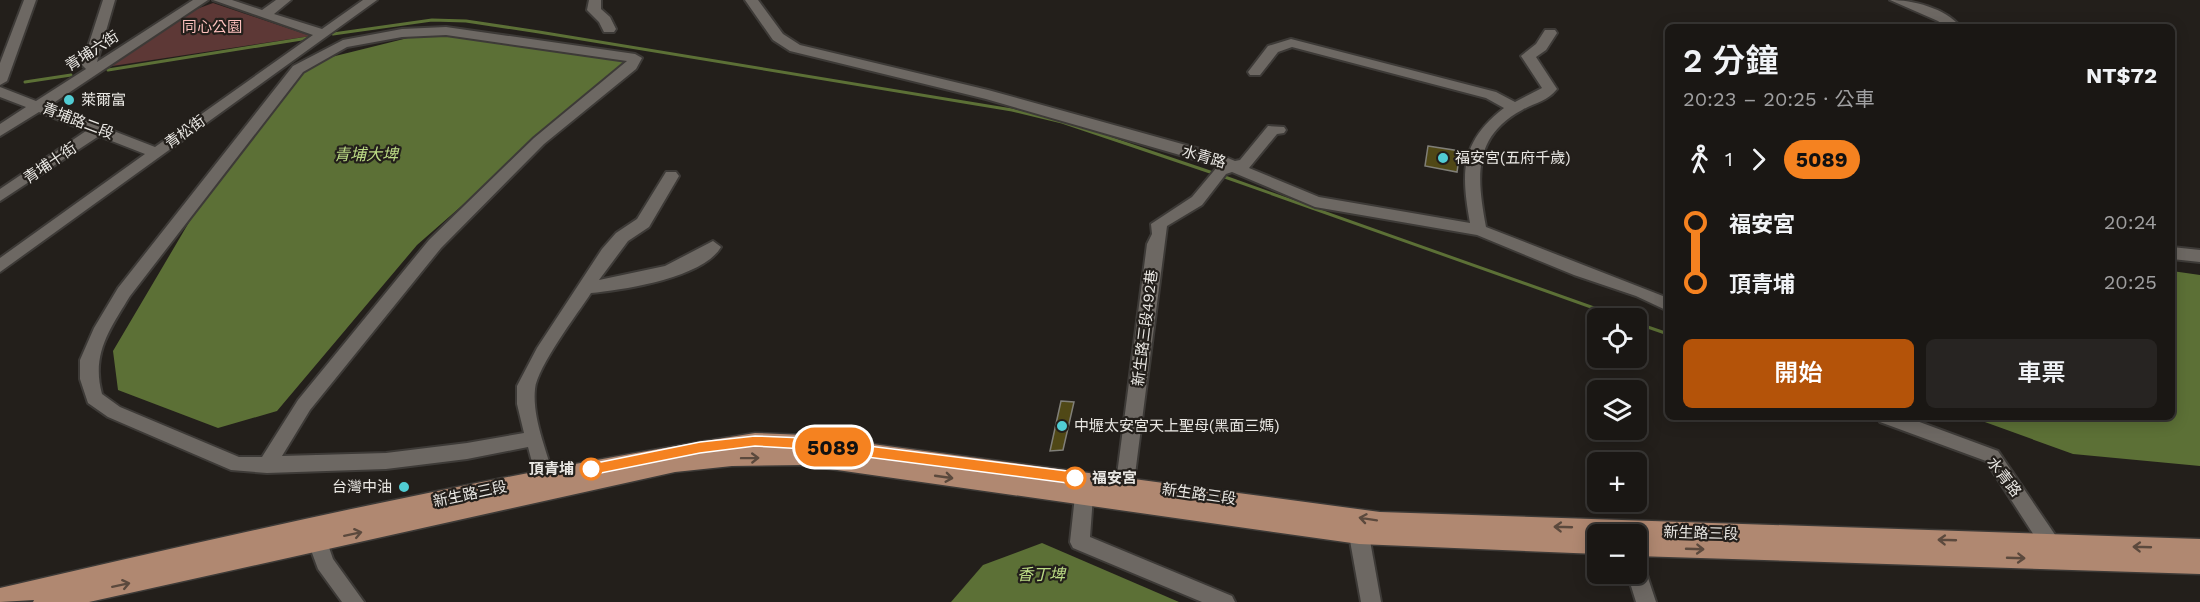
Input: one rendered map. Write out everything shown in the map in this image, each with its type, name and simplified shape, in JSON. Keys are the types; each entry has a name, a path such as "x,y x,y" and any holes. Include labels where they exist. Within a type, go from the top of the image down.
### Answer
{"main road":[{"name":"新生路三段","path":"0,598 281,532 700,448 755,441 805,443 1124,493 1359,535 1587,545"},
{"name":"新生路三段","path":"44,602 675,465 732,458 802,457 1084,496 1124,493 1380,521 2055,551 2200,564"},
{"name":"新生路三段","path":"1647,547 2055,551 2200,549"}],"street":[{"path":"1,88 30,0"},
{"path":"97,68 89,65 109,0"},
{"name":"青埔六街","path":"0,131 202,0"},
{"path":"219,0 323,34"},
{"path":"263,15 285,0"},
{"name":"青松街","path":"0,266 371,0"},
{"path":"595,0 594,10 605,20 609,29"},
{"name":"水青路","path":"751,0 778,37 795,48 1081,120 1223,173 1316,202 1350,210 1479,230 1580,271 1642,292 1665,304"},
{"path":"1896,0 1943,18 1950,24"},
{"path":"267,465 304,405 435,244 539,141 631,66 635,58 521,40 421,31 343,44 298,69 124,292 102,328 89,360 89,380 94,398 114,412 238,465 267,465 352,460 386,461 467,451 535,438"},
{"path":"1479,230 1473,177 1475,151 1498,120 1515,108 1542,97 1550,89 1528,56 1541,47 1550,33"},
{"path":"1255,72 1273,49 1291,43 1491,95 1515,108"},
{"name":"青埔路二段","path":"1,88 38,106 156,153"},
{"name":"青埔十街","path":"0,196 100,129"},
{"path":"1223,173 1245,164 1266,135 1273,129 1279,130"},
{"name":"新生路三段492巷","path":"1124,493 1155,244 1160,234 1159,224 1197,201 1223,173"},
{"path":"545,478 526,404 526,386 543,353 586,287 621,237 643,223 670,176"},
{"path":"586,287 642,280 689,264 713,247"},
{"path":"2175,253 2200,256"},
{"name":"水青路","path":"1895,420 1992,456 2055,551"},
{"path":"1084,496 1080,542 1225,602"},
{"path":"1359,535 1371,602"},
{"path":"318,542 325,563 354,602"},
{"path":"1641,584 1646,602"}],"green space":[{"name":"同心公園","path":"213,3 311,36 106,67 194,10"}],"water":[{"name":"青埔大埤","path":"432,32 627,61 417,245 277,411 218,428 118,390 113,351 201,202 307,63"},
{"path":"2175,271 2200,275 2200,466 2073,454 1979,420 2175,420"},
{"name":"香丁埤","path":"1042,543 1179,602 951,602 983,565"}],"building":[{"name":"福安宮(五府千歲)","path":"1428,146 1460,151 1457,172 1425,166"},
{"name":"中壢太安宮天上聖母(黑面三媽)","path":"1061,401 1074,402 1063,450 1050,451"}],"waterway":[{"path":"333,34 432,20 466,21 539,32 1012,110 1062,122 1216,174"},
{"path":"108,70 308,38"},
{"path":"25,82 71,75"},
{"path":"1222,176 1594,308"},
{"path":"1647,327 1665,333"}],"bus line":[{"name":"5089","path":"591,469 700,448 755,441 805,443 1075,478"}],"place":[{"name":"萊爾富","path":"69,100"},
{"name":"福安宮(五府千歲)","path":"1443,158"},
{"name":"中壢太安宮天上聖母(黑面三媽)","path":"1062,426"},
{"name":"頂青埔","path":"591,469"},
{"name":"福安宮","path":"1075,478"},
{"name":"台灣中油","path":"404,487"}]}
